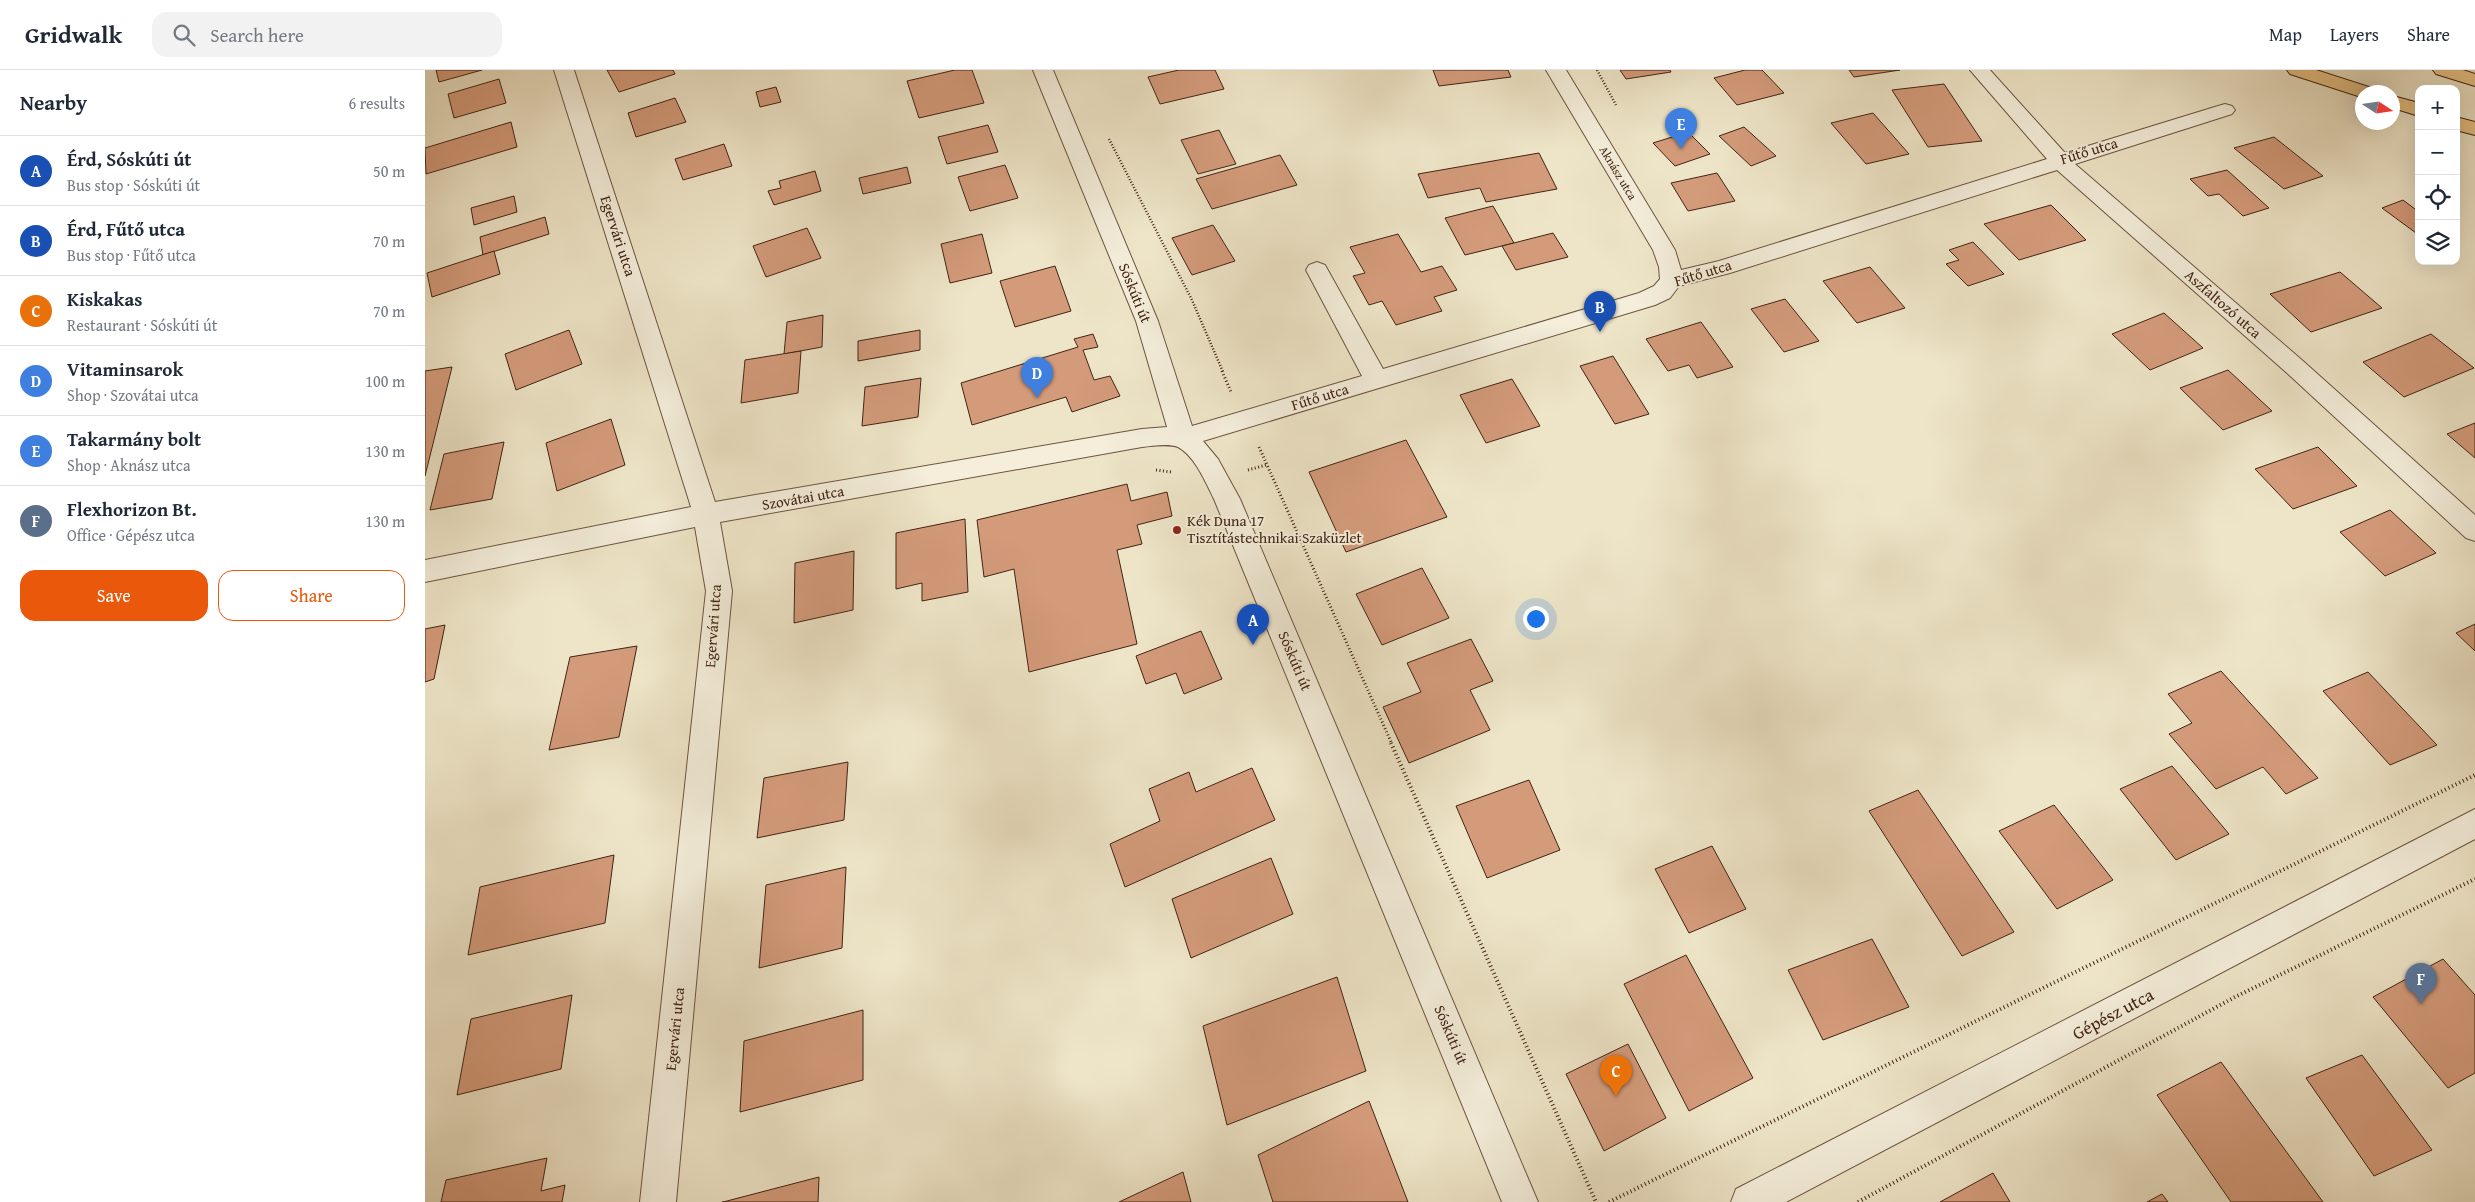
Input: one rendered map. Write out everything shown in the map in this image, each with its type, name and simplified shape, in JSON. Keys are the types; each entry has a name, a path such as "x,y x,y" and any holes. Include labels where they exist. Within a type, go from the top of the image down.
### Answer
{"highway":[{"path":"2297,70 2355,89"},
{"path":"2443,70 2475,80"},
{"path":"2400,104 2415,109"},
{"path":"2460,124 2475,129"}],"street":[{"name":"Egervári utca","path":"564,70 706,514 719,590 657,1202"},
{"name":"Sóskúti út","path":"1043,70 1147,321 1183,438 1198,449 1217,478 1521,1202"},
{"name":"Aknász utca","path":"1556,70 1664,250 1670,267 1671,280"},
{"name":"Aszfaltozó utca","path":"1980,70 2059,160 2295,367 2475,531"},
{"name":"Fűtő utca","path":"1183,438 1647,299 1662,292 1671,280 1722,268 2059,160 2225,110"},
{"path":"1317,270 1362,350 1375,380"},
{"name":"Szovátai utca","path":"425,571 706,514 1142,438 1162,436 1183,438"},
{"name":"Gépész utca","path":"1749,1202 2475,824"}],"path":[{"path":"1107,135 1193,300 1596,1202"},
{"path":"1150,470 1169,470 1183,485 1266,465"},
{"path":"1609,1202 2475,775"},
{"path":"1858,1202 2235,997 2475,879"}],"building":[{"path":"436,70 482,70 439,82"},
{"path":"607,70 673,70 675,74 619,92"},
{"path":"955,70 972,70 984,103 919,118 907,81"},
{"path":"1179,70 1215,70 1224,89 1160,104 1148,77"},
{"path":"1433,70 1508,70 1511,77 1439,86"},
{"path":"1620,70 1670,70 1671,72 1626,79"},
{"path":"1745,70 1762,70 1784,93 1737,105 1714,78"},
{"path":"1849,70 1900,70 1854,77"},
{"path":"499,79 506,103 454,118 448,94"},
{"path":"1944,84 1982,141 1928,147 1892,90"},
{"path":"776,87 781,102 760,107 756,92"},
{"path":"675,98 686,122 636,137 628,113"},
{"path":"1873,113 1909,154 1866,164 1831,123"},
{"path":"511,122 517,147 426,174 425,148"},
{"path":"988,125 998,152 947,164 938,137"},
{"path":"1744,127 1776,156 1751,166 1719,136"},
{"path":"1219,130 1236,164 1198,174 1181,140"},
{"path":"1688,132 1710,154 1675,166 1653,143"},
{"path":"2274,137 2323,176 2284,189 2234,148"},
{"path":"724,144 732,166 683,180 675,159"},
{"path":"1539,153 1557,189 1486,202 1480,188 1428,198 1418,174"},
{"path":"1280,155 1297,185 1212,209 1196,179"},
{"path":"1005,165 1018,198 970,211 958,177"},
{"path":"907,167 911,183 863,194 859,178"},
{"path":"2227,170 2269,208 2243,216 2219,194 2208,196 2190,179"},
{"path":"815,171 821,191 774,205 768,191 781,188 779,181"},
{"path":"1717,173 1735,201 1688,211 1671,183"},
{"path":"514,196 517,212 474,225 471,208"},
{"path":"2403,200 2415,209 2415,232 2382,208"},
{"path":"2051,205 2086,240 2019,260 1984,224"},
{"path":"1493,206 1514,243 1465,255 1445,218"},
{"path":"545,217 549,234 483,255 480,237"},
{"path":"1213,225 1235,261 1192,275 1172,238"},
{"path":"807,228 821,258 766,277 753,246"},
{"path":"1553,233 1568,257 1516,270 1502,246"},
{"path":"982,234 992,273 950,283 941,244"},
{"path":"1398,234 1421,272 1442,266 1457,290 1434,297 1442,311 1396,325 1382,301 1369,305 1353,276 1365,273 1350,247"},
{"path":"1973,242 2004,274 1968,286 1946,264 1959,260 1949,250"},
{"path":"494,251 500,274 432,297 427,273"},
{"path":"1055,266 1071,311 1015,327 1000,281"},
{"path":"1870,267 1905,308 1857,323 1823,281"},
{"path":"2340,272 2382,308 2311,332 2270,294"},
{"path":"1785,299 1819,341 1784,352 1751,309"},
{"path":"2164,313 2203,348 2150,370 2112,334"},
{"path":"823,315 822,347 784,354 787,322"},
{"path":"1701,322 1733,367 1697,378 1689,365 1668,371 1646,339"},
{"path":"569,330 582,364 516,390 505,354"},
{"path":"920,330 920,350 858,361 858,341"},
{"path":"1093,334 1098,347 1083,350 1094,380 1110,376 1120,396 1072,412 1066,397 972,425 961,383 1078,347 1074,339"},
{"path":"2431,334 2474,368 2404,397 2363,362"},
{"path":"801,351 798,393 741,403 745,360"},
{"path":"1613,356 1649,414 1615,424 1580,366"},
{"path":"452,367 425,476 425,371"},
{"path":"2228,370 2272,411 2223,430 2180,388"},
{"path":"921,378 918,417 862,426 865,387"},
{"path":"1512,379 1540,426 1486,443 1460,395"},
{"path":"611,419 625,465 557,491 546,443"},
{"path":"2475,423 2475,458 2447,434"},
{"path":"1406,440 1447,517 1346,552 1309,472"},
{"path":"504,442 492,499 430,510 444,454"},
{"path":"2318,447 2357,486 2293,509 2255,469"},
{"path":"1127,484 1131,501 1167,492 1172,516 1137,525 1142,544 1117,550 1137,644 1029,672 1014,569 984,577 977,520"},
{"path":"2390,510 2436,553 2385,576 2340,532"},
{"path":"965,519 968,592 922,601 922,583 896,589 896,533"},
{"path":"854,551 853,610 794,623 795,563"},
{"path":"1422,568 1449,618 1382,645 1356,594"},
{"path":"2475,624 2475,651 2456,633"},
{"path":"445,625 434,679 425,682 425,629"},
{"path":"1201,631 1222,679 1184,694 1176,673 1146,684 1136,656"},
{"path":"1471,639 1493,681 1470,690 1490,730 1409,763 1383,707 1421,692 1407,663"},
{"path":"637,646 619,737 549,750 570,657"},
{"path":"2221,671 2318,778 2286,794 2263,767 2216,789 2169,734 2192,723 2168,694"},
{"path":"2368,672 2437,745 2390,765 2323,691"},
{"path":"848,762 844,820 757,838 764,778"},
{"path":"2172,766 2229,834 2176,860 2120,789"},
{"path":"1252,768 1275,820 1125,887 1110,844 1160,821 1149,789 1189,772 1196,792"},
{"path":"1529,780 1560,850 1487,878 1456,806"},
{"path":"1918,790 2014,932 1962,956 1869,811"},
{"path":"2054,805 2113,880 2057,909 1999,831"},
{"path":"1712,846 1746,909 1689,933 1655,869"},
{"path":"614,855 605,923 468,955 480,887"},
{"path":"1271,858 1293,914 1191,958 1172,899"},
{"path":"846,867 842,948 759,968 766,885"},
{"path":"1872,939 1909,1007 1823,1040 1788,970"},
{"path":"1686,955 1753,1078 1689,1111 1624,984"},
{"path":"2443,959 2475,995 2475,1073 2448,1088 2373,997"},
{"path":"1337,977 1366,1071 1227,1125 1203,1026"},
{"path":"572,995 561,1069 457,1095 471,1019"},
{"path":"863,1010 863,1080 740,1112 744,1041"},
{"path":"1628,1044 1666,1118 1604,1151 1566,1074"},
{"path":"2362,1055 2432,1150 2374,1176 2306,1078"},
{"path":"2221,1062 2323,1202 2231,1202 2157,1095"},
{"path":"1369,1101 1408,1202 1273,1202 1258,1155"},
{"path":"547,1158 541,1191 565,1185 562,1202 441,1202 446,1180"},
{"path":"1183,1172 1191,1202 1119,1202"},
{"path":"1993,1173 2010,1202 1940,1202"},
{"path":"819,1177 818,1202 723,1202"},
{"path":"2162,1194 2168,1202 2147,1202"}],"place":[{"name":"Takarmány bolt","path":"1681,149"},
{"name":"Érd, Fűtő utca","path":"1600,332"},
{"name":"Vitaminsarok","path":"1037,398"},
{"name":"Kék Duna 17 Tisztítástechnikai Szaküzlet","path":"1177,530"},
{"name":"Érd, Sóskúti út","path":"1253,645"},
{"name":"Flexhorizon Bt.","path":"2421,1004"},
{"name":"Kiskakas","path":"1616,1096"}]}
